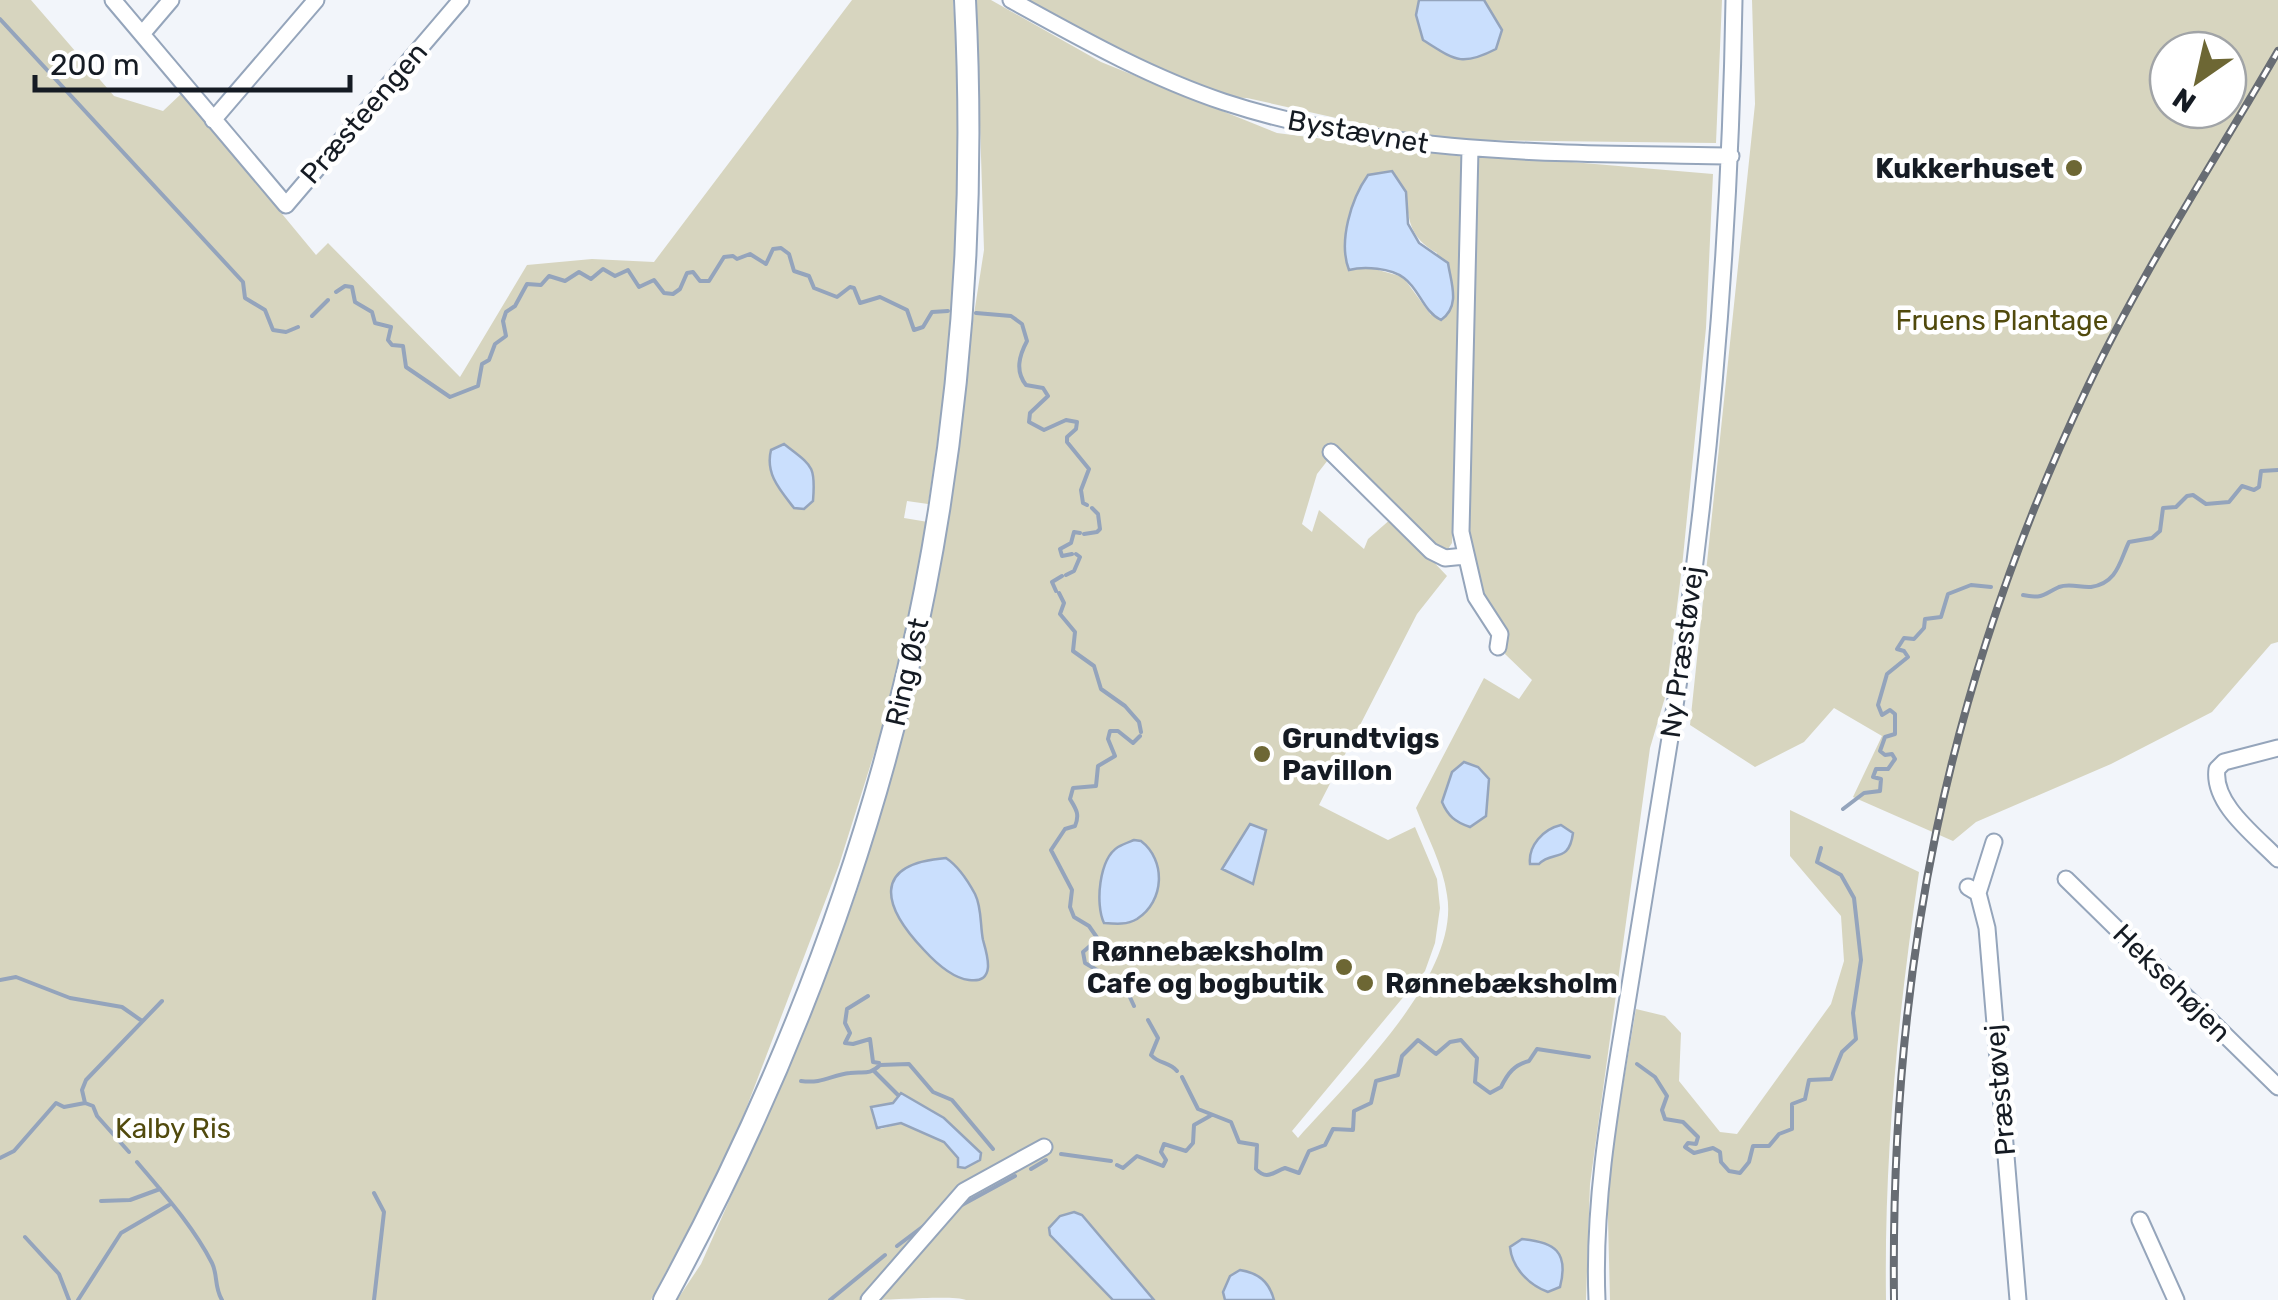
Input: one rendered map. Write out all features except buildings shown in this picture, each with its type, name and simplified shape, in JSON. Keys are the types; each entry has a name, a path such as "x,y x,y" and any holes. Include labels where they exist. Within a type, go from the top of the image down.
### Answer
{"main road":[{"name":"Ring Øst","path":"664,1300 764,1102 808,996 851,880 907,683 937,520 962,317 969,182 965,0"}],"street":[{"name":"Præsteengen","path":"113,0 286,205 461,0"},
{"path":"142,34 171,0"},
{"path":"214,120 316,0"},
{"name":"Bystævnet","path":"1011,0 1102,50 1222,101 1344,133 1470,149 1731,156"},
{"name":"Ny Præstøvej","path":"1597,1300 1601,1186 1615,1076 1671,735 1711,426 1731,156 1734,0"},
{"path":"1470,149 1461,532 1476,597 1498,628 1498,647"},
{"path":"1332,452 1431,551 1444,558 1465,556"},
{"path":"2278,748 2224,762 2217,769 2215,782 2231,810 2278,859"},
{"name":"Præstøvej","path":"1994,842 1973,890 1987,928 2018,1300"},
{"name":"Heksehøjen","path":"2066,878 2278,1087"},
{"path":"869,1300 964,1190 1044,1147"},
{"path":"2140,1220 2176,1300"}],"green space":[{"name":"Kalby Ris","path":"0,0 31,0 114,96 163,111 182,93 316,255 328,243 460,377 527,265 592,259 654,262 852,0 953,0 960,130 951,317 928,504 907,501 904,518 928,522 891,700 839,865 730,1151 651,1300 0,1300"},
{"path":"976,0 991,0 1101,62 1277,133 1466,157 1452,543 1446,552 1433,549 1335,451 1317,474 1302,524 1312,532 1319,510 1364,549 1368,539 1392,518 1447,576 1417,614 1319,805 1388,840 1415,827 1437,879 1440,908 1435,943 1425,971 1292,1131 1298,1138 1396,1025 1437,959 1447,926 1447,895 1416,808 1484,678 1519,699 1532,680 1505,654 1508,633 1480,593 1467,531 1476,154 1713,174 1706,328 1682,567 1666,694 1650,748 1590,1184 1586,1300 874,1300 962,1188 866,1300 677,1300 701,1264 804,1033 858,889 915,692 984,250","holes":["1406,192 1412,228 1437,253 1431,315 1403,277 1364,266","901,1093 932,1110 981,1153 958,1158 944,1142 901,1123 881,1129 874,1122 871,1107 893,1103"]},
{"path":"1026,0 1722,0 1716,143 1463,140 1399,132 1247,98 1223,97 1102,45"},
{"name":"Fruens Plantage","path":"1752,0 2278,0 2278,642 2271,644 2212,712 2111,764 1976,822 1953,841 1853,797 1882,736 1834,708 1804,742 1755,767 1690,725 1755,104"},
{"path":"1790,810 1919,872 1894,1085 1887,1192 1886,1300 1610,1300 1607,1179 1636,1009 1665,1016 1681,1033 1679,1081 1720,1132 1737,1134 1831,1004 1844,961 1841,916 1790,856"}],"water":[{"path":"1419,0 1484,0 1502,30 1496,49 1474,58 1458,59 1423,40 1416,15"},
{"path":"1392,171 1406,192 1408,224 1419,243 1448,263 1453,301 1441,320 1399,275 1377,269 1349,270 1346,234 1356,196 1368,175"},
{"path":"784,444 813,473 813,501 804,509 794,508 772,474 771,450"},
{"path":"1464,762 1478,767 1489,779 1486,816 1470,827 1453,818 1442,802 1452,772"},
{"path":"1250,824 1266,830 1253,884 1222,869"},
{"path":"1561,825 1573,833 1568,849 1539,864 1530,864 1531,851 1538,839"},
{"path":"1141,841 1155,859 1157,891 1153,902 1137,919 1104,923 1099,894 1103,871 1118,847"},
{"path":"946,858 966,879 979,905 988,967 978,980 944,969 910,934 893,904 891,890 895,878 905,869"},
{"path":"901,1093 944,1118 981,1153 980,1160 965,1168 958,1167 958,1158 944,1142 901,1123 877,1128 871,1107 893,1103"},
{"path":"1074,1212 1082,1215 1154,1300 1113,1300 1050,1235 1049,1228 1060,1216"},
{"path":"1522,1239 1543,1243 1557,1251 1562,1265 1560,1287 1548,1292 1523,1275 1510,1247"},
{"path":"1240,1270 1262,1279 1274,1300 1225,1300 1223,1292 1230,1276"}],"waterway":[{"path":"0,19 243,282 245,298 265,310 273,330 286,332 298,327"},
{"path":"336,292 345,286 352,287 355,302 372,312 375,323 391,327 388,340 392,345 403,346 406,367 450,397 478,386 482,364 489,360 495,344 506,336 506,312 515,306 527,284 541,285 549,276 565,281 579,272 591,279 603,269 615,276 628,270 639,287 654,280 664,293 673,294 680,289 687,273 693,272 700,281 709,281 724,257 737,259 750,254 766,264 773,249 781,248 789,254 794,271 809,276 814,288 837,297 854,288 860,303 880,297 907,310 914,330 923,327 932,312 948,311"},
{"path":"312,316 328,300"},
{"path":"976,313 1011,316 1022,324 1027,341 1020,358 1020,374 1026,385 1043,388 1048,396 1030,413 1029,422 1044,430 1066,420 1077,422 1067,442 1089,469 1081,490 1087,505"},
{"path":"2023,595 2039,596 2063,586 2100,585 2113,576 2129,542 2152,538 2160,531 2163,508 2176,507 2193,495 2206,504 2229,502 2242,486 2254,490 2259,487 2261,471 2278,470"},
{"path":"1084,534 1100,529 1098,514 1092,508"},
{"path":"1072,554 1062,556 1060,549 1071,543 1074,532 1080,533"},
{"path":"1066,575 1074,571 1080,557 1076,554"},
{"path":"1056,591 1052,582 1062,576"},
{"path":"1843,809 1864,793 1880,791 1881,779 1873,777 1876,769 1888,769 1895,759 1880,751 1885,737 1895,734 1895,714 1890,710 1882,715 1878,705 1887,674 1908,657 1897,649 1904,638 1914,639 1924,628 1925,619 1941,617 1948,594 1971,585 1991,587"},
{"path":"1059,593 1064,603 1060,614 1075,632 1073,651 1094,666 1101,689 1125,706 1139,722 1141,732"},
{"path":"1134,1006 1128,993 1108,991 1102,973 1085,963 1083,952 1098,939 1089,926 1074,917 1070,907 1072,890 1051,850 1065,829 1075,826 1076,809 1070,799 1073,788 1096,786 1098,766 1115,756 1108,739 1110,731 1118,731 1133,743 1140,736"},
{"path":"1637,1064 1655,1077 1667,1096 1662,1110 1665,1119 1683,1122 1698,1137 1696,1144 1688,1143 1685,1147 1694,1153 1713,1148 1720,1152 1721,1162 1729,1171 1740,1173 1749,1162 1753,1146 1769,1146 1779,1134 1792,1129 1792,1104 1805,1099 1809,1080 1831,1079 1842,1052 1856,1039 1853,1013 1861,960 1854,898 1841,875 1817,862 1821,848"},
{"path":"0,980 16,977 70,998 122,1007 142,1021"},
{"path":"868,996 847,1009 845,1023 850,1033 845,1043 870,1039 873,1062 879,1063"},
{"path":"85,1103 82,1090 86,1080 162,1001"},
{"path":"1148,1020 1158,1038 1151,1055 1177,1071"},
{"path":"1182,1077 1198,1109 1231,1122 1239,1142 1257,1145 1256,1169 1267,1175 1285,1168 1299,1173 1309,1151 1325,1145 1333,1129 1353,1130 1354,1111 1371,1103 1376,1081 1398,1075 1402,1056 1418,1040 1436,1054 1450,1042 1461,1040 1477,1058 1475,1082 1490,1093 1501,1087 1515,1067 1529,1061 1537,1049 1589,1057"},
{"path":"801,1081 869,1072 880,1065 909,1064 933,1092 952,1100 993,1149"},
{"path":"874,1071 898,1095"},
{"path":"0,1158 14,1151 56,1103 64,1107 85,1103 93,1106 97,1116 129,1152"},
{"path":"1117,1165 1123,1168 1137,1156 1163,1166 1164,1144 1186,1151 1193,1143 1194,1125 1210,1116"},
{"path":"1061,1154 1111,1161"},
{"path":"1031,1169 1046,1160"},
{"path":"137,1162 204,1249 214,1268 222,1300"},
{"path":"960,1206 1015,1176"},
{"path":"101,1201 130,1200 160,1189"},
{"path":"374,1193 384,1212 374,1300"},
{"path":"78,1300 121,1233 169,1205"},
{"path":"897,1246 925,1225"},
{"path":"25,1237 59,1274 69,1300"},
{"path":"830,1300 885,1255"}],"railway":[{"path":"1894,1300 1895,1178 1916,945 1936,831 1963,719 1997,608 2039,497 2109,343 2278,51"}],"place":[{"name":"Kukkerhuset","path":"2074,168"},
{"name":"Grundtvigs Pavillon","path":"1262,754"},
{"name":"Rønnebæksholm Cafe og bogbutik","path":"1344,967"},
{"name":"Rønnebæksholm","path":"1365,983"}]}
